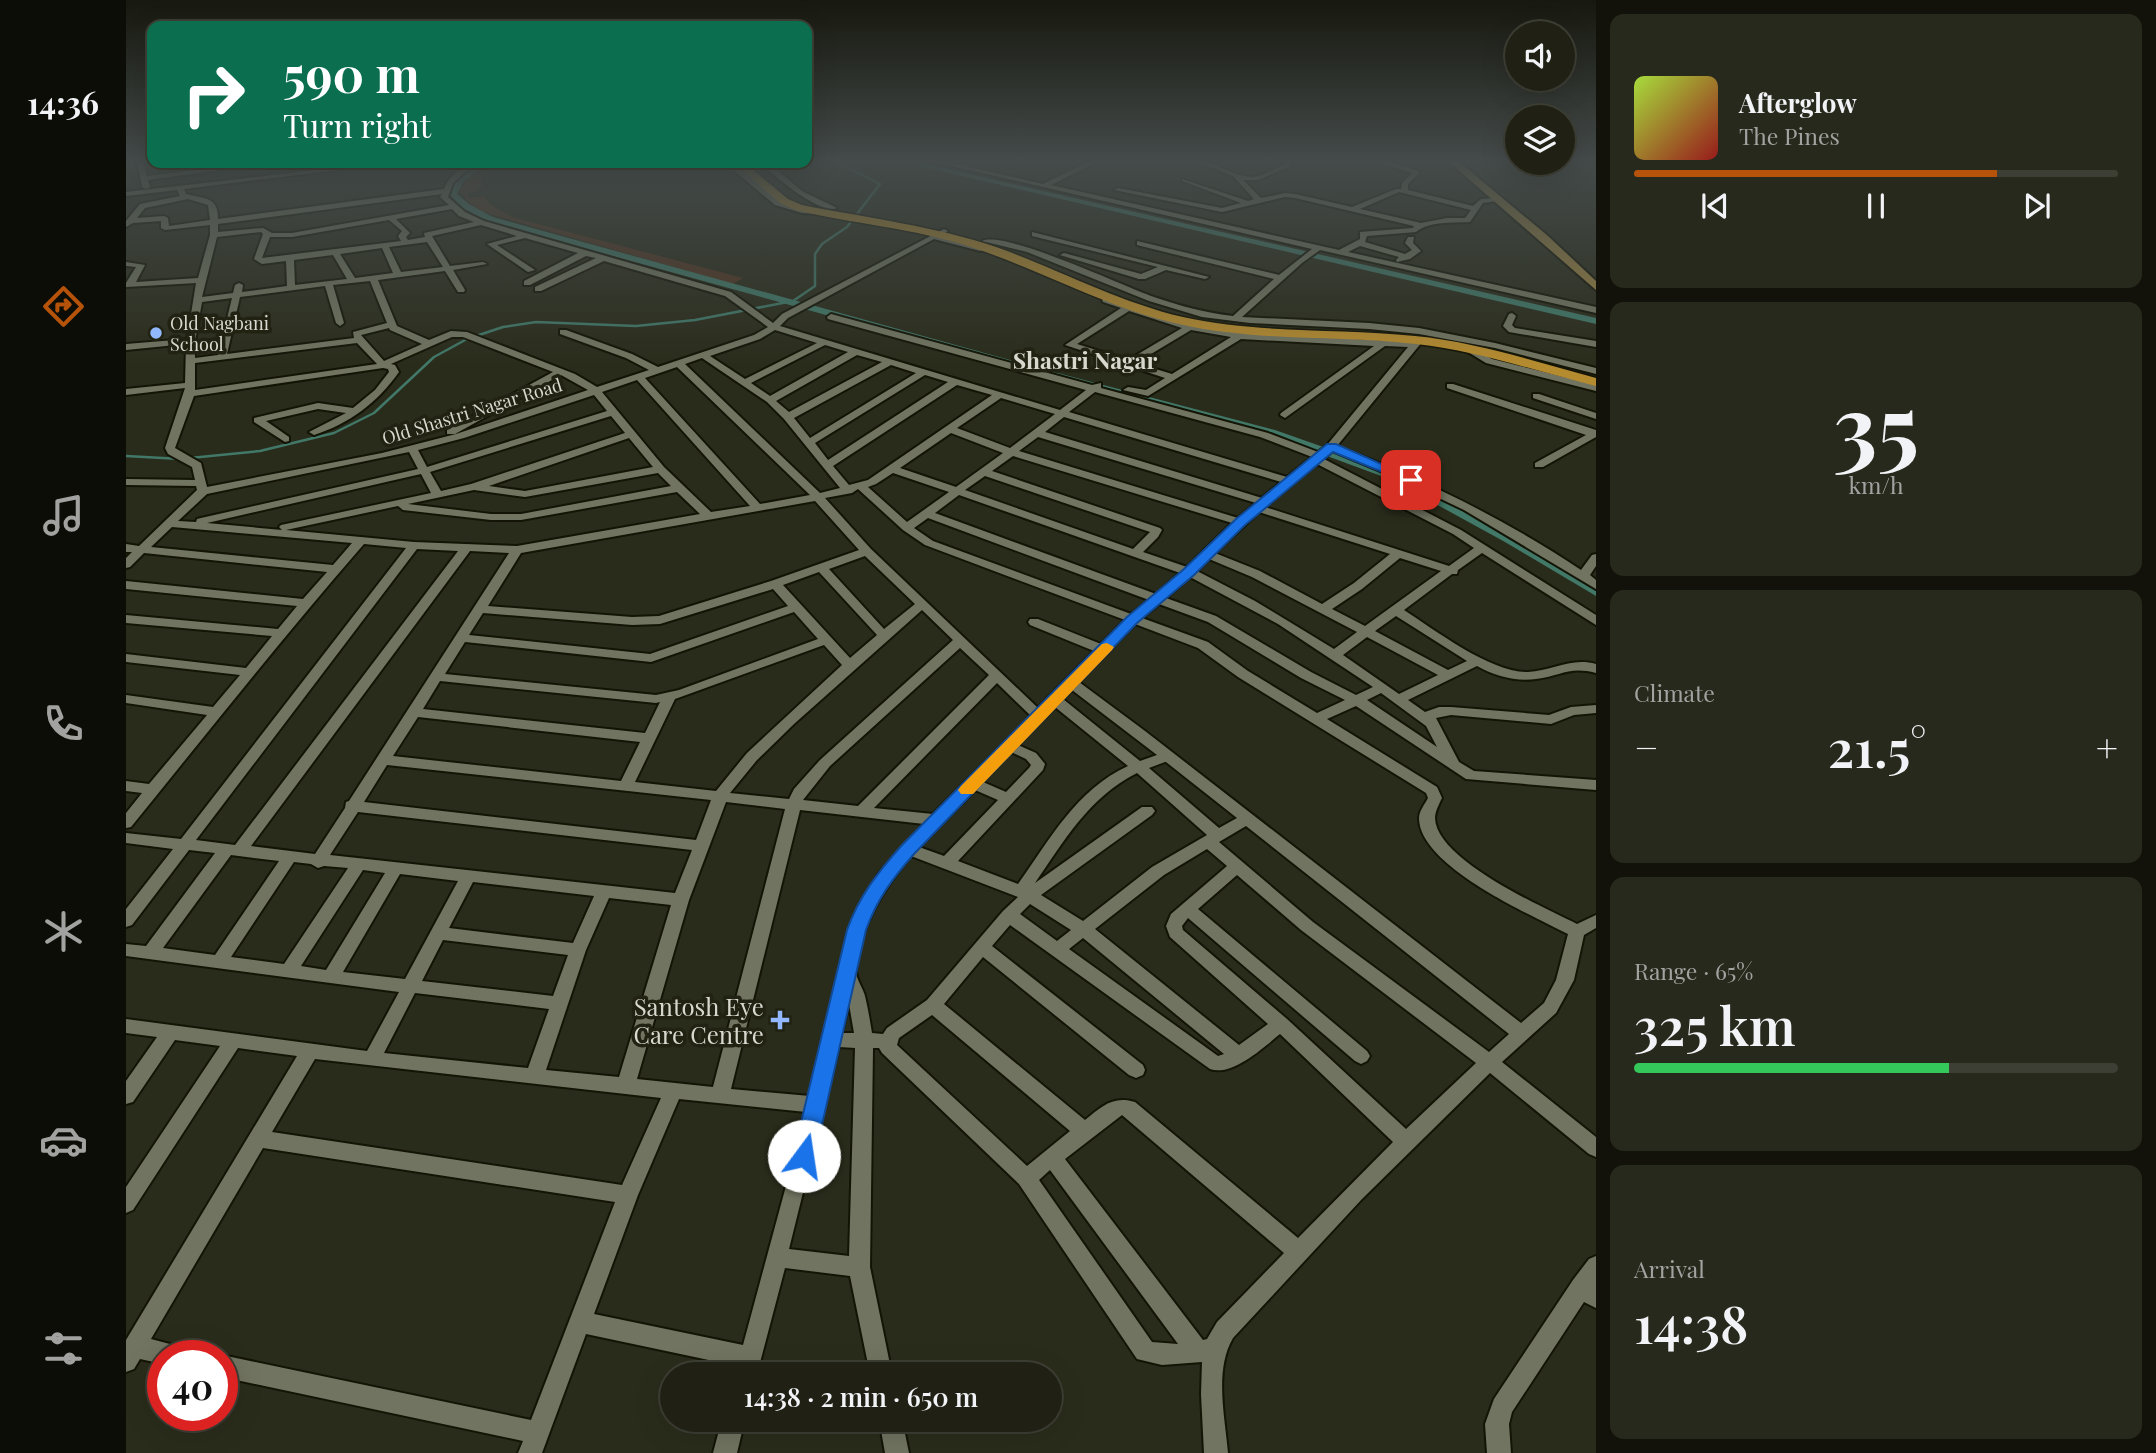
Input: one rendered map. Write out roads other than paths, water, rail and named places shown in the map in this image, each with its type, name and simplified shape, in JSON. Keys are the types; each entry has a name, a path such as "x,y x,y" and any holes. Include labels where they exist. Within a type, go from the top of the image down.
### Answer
{"highway":[{"path":"917,229 986,241 1139,301 1203,319 1262,326 1409,333 1596,373"},
{"path":"936,233 998,251 1128,305 1180,320 1250,330 1358,334 1471,350 1596,382"}],"main road":[{"path":"1531,229 1596,288"},
{"path":"1545,229 1596,274"}],"street":[{"path":"126,564 202,487 197,466 172,452 170,448 190,390 191,343 197,300 214,229"},
{"path":"268,229 258,261 290,260 429,239"},
{"path":"214,235 267,232 292,235 331,229"},
{"path":"350,229 354,233"},
{"path":"404,229 406,233 402,236 406,243"},
{"path":"451,229 427,235 461,290"},
{"path":"503,229 721,292 743,304 774,327 1288,481"},
{"path":"1230,229 1596,310"},
{"path":"1339,253 1364,240 1363,234 1416,229"},
{"path":"936,233 1002,257 1126,309 1190,327 1239,337 1417,342"},
{"name":"Old Shastri Nagar Road","path":"126,482 202,487 427,446 757,337 774,327 791,311 936,233"},
{"path":"1035,234 1205,277"},
{"path":"526,235 491,244 531,270"},
{"path":"1391,264 1417,251 1409,244 1411,239"},
{"path":"360,241 367,248"},
{"path":"986,241 1006,243 1167,304 1235,319 1416,330 1485,343 1596,373"},
{"path":"1140,243 1280,278"},
{"path":"1359,243 1406,257"},
{"path":"1045,257 1072,244"},
{"path":"385,246 398,275"},
{"path":"1235,319 1316,250"},
{"path":"1056,252 1139,277 1147,277 1166,267"},
{"path":"336,253 352,281"},
{"path":"527,284 585,253"},
{"path":"538,289 603,258"},
{"path":"290,260 291,289"},
{"path":"126,264 141,265 128,285"},
{"path":"197,300 484,264"},
{"path":"373,278 390,325"},
{"path":"128,285 201,280"},
{"path":"328,284 340,323"},
{"path":"222,356 239,285"},
{"path":"1126,309 1070,345 1172,377"},
{"path":"834,314 1324,453 1374,463 1449,498 1531,543 1596,585"},
{"path":"1513,316 1507,327 1510,329 1596,344"},
{"path":"314,432 355,411 374,396 393,375 392,368 383,365 356,334 390,325 428,343"},
{"path":"1128,364 1190,327"},
{"path":"563,332 629,356 658,371"},
{"path":"126,392 190,390 368,370 451,334 464,334 560,372 596,391 660,469 709,517"},
{"path":"907,528 1095,388 1144,394 1239,337"},
{"path":"192,361 359,340"},
{"path":"126,347 225,341"},
{"path":"745,382 825,342"},
{"path":"1284,415 1385,342"},
{"path":"749,1362 817,1105 864,907 878,884 908,849 1132,620 1189,572 1240,522 1324,453 1417,342"},
{"path":"1471,350 1489,361 1596,388"},
{"path":"770,400 857,351"},
{"path":"705,356 770,400 810,442 848,491"},
{"path":"788,417 890,362"},
{"path":"680,364 818,497 867,551 1038,715"},
{"path":"427,446 560,372"},
{"path":"810,442 924,372"},
{"path":"639,377 758,508"},
{"path":"827,465 957,382"},
{"path":"1450,386 1595,434"},
{"path":"1095,388 1210,429"},
{"path":"168,523 414,545 517,550 862,487 893,469 999,395"},
{"path":"1536,396 1596,416"},
{"path":"285,439 258,420 317,406 355,411"},
{"path":"186,525 424,472 614,412"},
{"path":"950,429 1011,452 1240,522"},
{"path":"1037,433 1261,505 1452,571"},
{"path":"269,530 474,487 631,434"},
{"path":"1539,465 1595,434"},
{"path":"412,449 438,496"},
{"path":"1324,453 1596,621"},
{"path":"474,487 525,494 660,469"},
{"path":"893,469 1189,572 1238,594 1399,699 1430,723"},
{"path":"984,472 1156,530 1135,553"},
{"path":"862,487 907,528 941,548 1203,645 1243,674 1432,790 1435,798 1427,817 1428,823 1442,848 1464,870 1577,931"},
{"path":"389,505 491,517 521,517 678,488"},
{"path":"926,513 1228,627 1298,671 1356,699 1401,726 1471,776 1596,785"},
{"path":"126,823 306,603 362,539"},
{"path":"126,921 414,545"},
{"path":"126,548 336,569"},
{"path":"150,953 466,548"},
{"path":"1333,656 1480,548"},
{"path":"318,862 351,806 517,550"},
{"path":"481,609 647,621 675,616 867,551"},
{"path":"1323,609 1358,586 1399,553"},
{"path":"1208,554 1256,574 1446,674"},
{"path":"1583,576 1596,558"},
{"path":"821,567 884,636"},
{"path":"775,584 849,665"},
{"path":"126,585 306,603"},
{"path":"626,1087 681,900 720,797 746,762 849,665 923,603"},
{"path":"462,638 651,658 797,607"},
{"path":"1396,611 1495,671 1518,676 1546,673 1580,663 1596,669"},
{"path":"126,619 282,633"},
{"path":"1034,622 1104,650"},
{"path":"437,677 645,699 668,697 826,640"},
{"path":"720,1096 793,806 799,793 825,763 961,640"},
{"path":"126,658 250,672"},
{"path":"1399,699 1477,661"},
{"path":"860,813 997,675"},
{"path":"1318,718 1382,688"},
{"path":"1063,690 1154,761 1246,819 1522,1034"},
{"path":"1063,690 1154,761 1212,838 1238,865 1307,926 1489,1062 1596,1148"},
{"path":"626,786 668,697"},
{"path":"126,699 218,712"},
{"path":"1453,765 1428,716 1439,711 1551,720 1571,711 1596,709"},
{"path":"414,712 649,738"},
{"path":"947,863 1036,769 1038,764 1031,756 1009,746"},
{"path":"383,760 938,820"},
{"path":"1154,761 1100,790 1079,812 1025,893 984,948 933,1005 894,1033 888,1041 888,1048 1026,1178 1145,1351 1158,1355 1206,1351 1355,1193 1559,996 1577,931 1596,920"},
{"path":"973,783 1008,799"},
{"path":"126,786 153,790"},
{"path":"351,806 703,846"},
{"path":"1025,893 1147,811"},
{"path":"1058,949 1158,872 1246,819"},
{"path":"126,838 318,862 681,900"},
{"path":"908,849 1025,893 1083,929 1238,1055"},
{"path":"219,962 289,858"},
{"path":"288,972 358,865"},
{"path":"1238,865 1177,918 1174,926 1176,933 1281,1024 1408,1143"},
{"path":"331,977 395,870"},
{"path":"372,1059 468,876"},
{"path":"534,1077 558,1003 604,891"},
{"path":"1188,909 1361,1056"},
{"path":"1009,915 1216,1064 1226,1063 1281,1024"},
{"path":"437,933 578,950"},
{"path":"984,948 1136,1070"},
{"path":"126,950 407,988 558,1003"},
{"path":"847,973 856,994 864,1040 859,1267 879,1362"},
{"path":"933,1005 1085,1132"},
{"path":"126,1026 372,1059 672,1093 817,1105"},
{"path":"127,1092 171,1032"},
{"path":"126,1204 234,1040"},
{"path":"832,1040 888,1041"},
{"path":"130,1354 311,1050"},
{"path":"238,1370 534,1443 628,1195 672,1093"},
{"path":"1026,1178 1109,1112 1120,1106 1128,1108 1300,1253"},
{"path":"260,1139 628,1195"},
{"path":"1052,1157 1206,1351 1216,1453"},
{"path":"778,1257 859,1267"},
{"path":"1499,1453 1497,1424 1502,1407 1588,1293 1596,1266"},
{"path":"580,1322 733,1362"},
{"path":"725,1453 731,1432"},
{"path":"893,1432 897,1453"}],"waterway":[{"path":"525,229 1046,373 1271,432 1396,477 1510,539 1596,592"},
{"path":"190,458 260,451 334,433 374,413 434,357 467,339 503,327 536,322 636,326 695,320 793,301 815,286 815,254 822,244 844,229"},
{"path":"1196,229 1596,321"},
{"path":"126,456 181,459"}],"place":[{"name":"Old Nagbani School","path":"156,333"},
{"name":"Santosh Eye Care Centre","path":"780,1020"}],"district":[{"name":"Shastri Nagar","path":"1085,359"}]}
